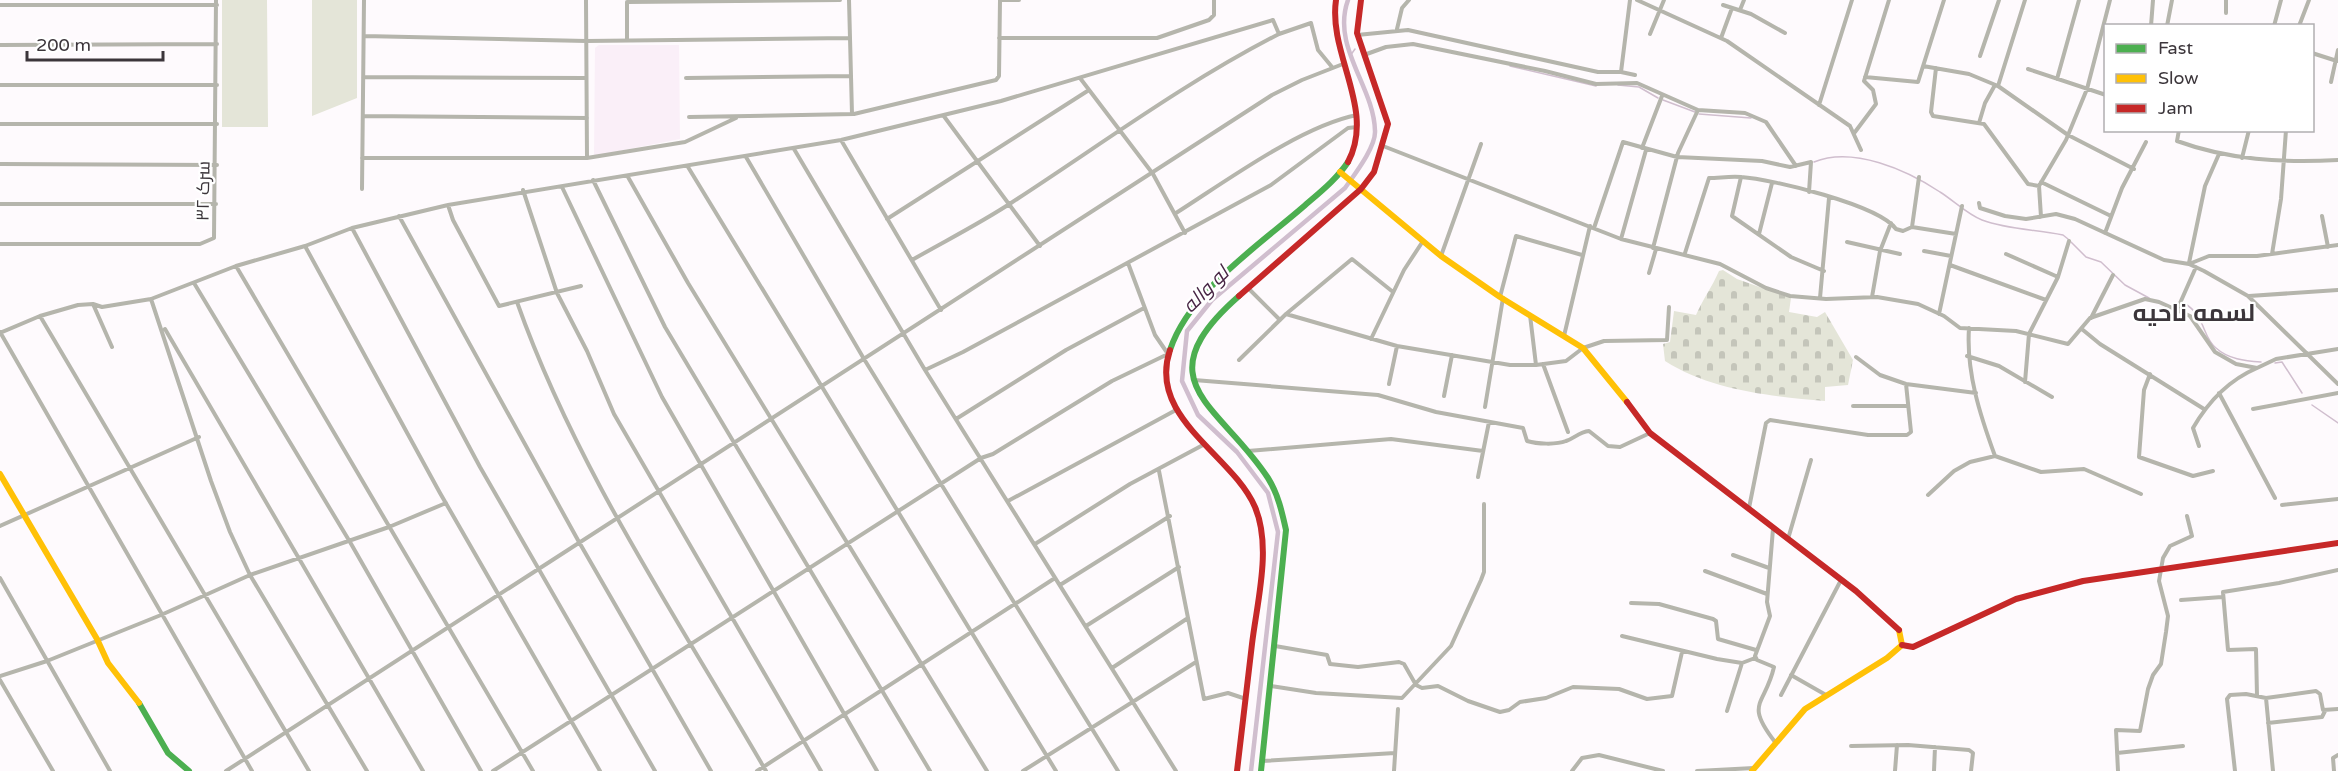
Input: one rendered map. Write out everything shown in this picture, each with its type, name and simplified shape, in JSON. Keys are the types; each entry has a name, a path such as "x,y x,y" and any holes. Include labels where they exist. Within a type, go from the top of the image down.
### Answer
{"street":[{"path":"362,189 364,0"},
{"path":"586,0 587,158"},
{"path":"627,40 627,1 840,0"},
{"path":"849,0 852,114"},
{"path":"689,117 852,114 996,80 999,76 1000,0 1019,0"},
{"path":"999,38 1168,36 1209,20 1214,15 1214,0"},
{"path":"1237,771 1260,562 1258,519 1252,500 1239,480 1203,445 1176,410 1169,386 1168,354 1178,328 1195,303 1342,173 1351,155 1358,115 1333,24 1336,0"},
{"path":"1261,771 1286,530 1281,504 1268,478 1200,399 1192,368 1202,333 1213,320 1374,172 1388,124 1357,35 1360,0"},
{"path":"1396,29 1402,8 1408,0"},
{"path":"1621,72 1630,0"},
{"path":"1637,0 1721,38 1855,132 1862,150"},
{"path":"1650,34 1664,0"},
{"path":"1740,10 1743,0"},
{"path":"1819,105 1852,0"},
{"path":"1855,132 1876,104 1873,90 1864,81 1889,0"},
{"path":"1865,77 1918,82 1944,0"},
{"path":"1980,56 1999,0"},
{"path":"1979,123 1985,103 1996,86 2025,0"},
{"path":"2057,79 2079,0"},
{"path":"2106,24 2110,0"},
{"path":"2151,24 2153,0"},
{"path":"2167,24 2172,0"},
{"path":"2226,0 2226,13"},
{"path":"2275,24 2281,0"},
{"path":"2301,24 2309,0"},
{"path":"0,5 216,2"},
{"name":"سرک ۳۲","path":"0,244 208,243 214,238 217,165 216,2"},
{"path":"1723,5 1740,10 1785,33"},
{"path":"1721,38 1732,8"},
{"path":"252,771 0,333 40,316 78,305 93,304 102,307 151,299 236,266 305,246 352,228 399,216 523,190 562,187 593,180 628,177 841,140 1080,78 1273,20 1279,34"},
{"path":"912,260 1009,205 1119,130 1250,49 1279,34 1311,23 1318,50 1332,67"},
{"path":"1357,35 1396,29 1598,72 1621,72 1635,75"},
{"path":"364,36 586,40 850,38"},
{"path":"2042,217 2040,184 2068,135 2103,41"},
{"path":"0,45 217,44"},
{"path":"1363,56 1386,48 1413,44 1545,71 1596,84 1637,83 1698,110 1745,113 1766,122 1796,166"},
{"path":"2331,82 2338,50"},
{"path":"2314,53 2337,61"},
{"path":"226,771 1272,95 1343,64"},
{"path":"1923,66 1970,74 1996,86 2068,135 2134,169"},
{"path":"1936,68 1931,112 1933,116 1984,124 2028,184 2040,184 2111,216"},
{"path":"2028,69 2104,94"},
{"path":"686,78 850,76"},
{"path":"363,77 586,78"},
{"path":"1080,78 1153,174 1185,232"},
{"path":"0,85 217,84"},
{"path":"887,219 1089,90"},
{"path":"1621,238 1644,149 1662,96"},
{"path":"1649,273 1677,157 1698,110"},
{"path":"943,115 1040,246"},
{"path":"1176,213 1259,160 1328,124 1358,115"},
{"path":"363,116 586,118"},
{"path":"362,158 587,158 685,142 739,116"},
{"path":"0,124 217,124"},
{"path":"925,370 1270,185 1348,128 1357,127"},
{"path":"2178,132 2176,141 2219,154 2283,161 2338,160"},
{"path":"2242,158 2248,132"},
{"path":"2272,254 2281,199 2286,132"},
{"path":"841,140 940,309"},
{"path":"1564,336 1582,255 1623,142 1677,157 1762,161 1790,167 1811,162 1809,192"},
{"path":"2105,233 2122,188 2134,169 2146,142"},
{"path":"1441,256 1481,144"},
{"path":"1383,146 1621,238 1655,249 1685,253 1720,264 1766,288 1790,296 1872,297 1918,304 1960,328 2029,334 2068,344 2083,330 2113,275"},
{"path":"794,149 925,370 1176,771"},
{"path":"2189,264 2205,186 2219,154"},
{"path":"746,157 864,359 1118,771"},
{"path":"0,164 217,165"},
{"path":"688,167 1056,771"},
{"path":"1342,173 1441,256 1502,298 1583,348 1615,385 1650,433 1841,580 1899,629 1902,645"},
{"path":"628,177 688,283 987,771"},
{"path":"1685,253 1709,178 1741,177 1772,183 1861,207 1903,231 1912,227 1956,234"},
{"path":"1741,177 1732,216 1791,257 1824,272"},
{"path":"1912,227 1919,177"},
{"path":"593,180 659,317 930,771"},
{"path":"1759,234 1772,183"},
{"path":"562,187 662,397 877,771"},
{"path":"523,190 557,293 587,351 614,414 821,771"},
{"path":"1820,298 1829,198"},
{"path":"1979,203 1980,208 2005,216 2026,219 2056,214 2075,219 2164,260 2196,267 2248,296 2338,384"},
{"path":"0,204 216,204"},
{"path":"448,205 453,220 500,306 581,286"},
{"path":"1939,314 1962,206"},
{"path":"399,216 579,542 711,771"},
{"path":"2322,216 2328,247"},
{"path":"1872,297 1880,251 1891,223"},
{"path":"352,228 480,467 655,771"},
{"path":"1485,407 1502,298 1516,236 1582,255"},
{"path":"2025,381 2029,334 2058,277 2069,241"},
{"path":"1371,339 1393,292 1423,242"},
{"path":"1847,242 1900,254"},
{"path":"2189,264 2209,256 2272,254 2338,245"},
{"path":"305,246 446,503 600,771"},
{"path":"1924,251 1951,256"},
{"path":"2006,254 2058,277"},
{"path":"1239,360 1286,314 1352,259 1393,292"},
{"path":"1128,263 1143,308 1155,335 1168,354"},
{"path":"1950,265 2046,300"},
{"path":"236,266 533,771"},
{"path":"2176,310 2196,267"},
{"path":"194,283 350,542 410,651 481,771"},
{"path":"1248,288 1280,320"},
{"path":"2248,296 2338,290"},
{"path":"151,299 199,437 211,481 250,575 367,771"},
{"path":"2090,318 2145,299 2190,316 2215,352 2236,364 2257,368"},
{"path":"517,302 536,357 618,517 765,769"},
{"path":"93,304 112,347"},
{"path":"1286,314 1397,346 1493,362 1536,365 1566,361 1583,348 1604,341 1667,340 1670,307"},
{"path":"956,419 1066,350 1143,308"},
{"path":"1530,314 1536,365"},
{"path":"40,316 309,771"},
{"path":"161,324 188,366 423,771"},
{"path":"1969,328 1967,356 1980,416 1995,456"},
{"path":"2083,330 2100,344 2204,409"},
{"path":"1389,384 1397,346"},
{"path":"2199,446 2193,428 2204,409 2219,393 2244,373 2276,359 2338,349"},
{"path":"493,771 940,483 981,458 993,454 1113,381 1168,354"},
{"path":"1444,396 1452,355"},
{"path":"1967,356 1999,366 2052,397"},
{"path":"1856,357 1880,375 1906,384 1977,394"},
{"path":"1543,364 1568,432"},
{"path":"2150,374 2144,390 2139,458 2193,476 2213,471"},
{"path":"1194,380 1378,394 1436,412 1523,428 1527,441 1534,443 1566,441 1581,432 1588,431 1608,446 1620,447 1650,433"},
{"path":"1749,510 1766,423 1770,420 1868,435 1907,435 1911,432 1906,384"},
{"path":"2219,393 2275,498"},
{"path":"2253,409 2338,393"},
{"path":"1853,406 1908,406"},
{"path":"1008,501 1176,410"},
{"path":"1478,477 1489,422"},
{"path":"0,526 26,516 87,485 199,437"},
{"path":"1247,452 1391,439 1483,451"},
{"path":"1035,544 1110,496 1160,471 1203,445"},
{"path":"1928,495 1954,471 1970,462 1995,456 2042,472 2084,469 2141,494"},
{"path":"1788,540 1811,460"},
{"path":"1160,471 1204,699 1228,693 1246,699"},
{"path":"0,474 97,639 108,663 143,708 168,753 189,771"},
{"path":"2282,506 2338,499"},
{"path":"53,771 0,678 161,615 250,575 389,528 446,503"},
{"path":"1271,686 1316,693 1402,698 1451,646 1481,580 1484,572 1484,504"},
{"path":"1060,585 1170,516"},
{"path":"2118,771 2116,730 2140,731 2148,689 2153,675 2161,664 2168,616 2159,581 2160,568 2170,546 2192,536 2187,516"},
{"path":"1755,658 1770,616 1767,594 1773,529"},
{"path":"1902,645 1913,647 2016,599 2083,581 2338,543"},
{"path":"1733,555 1770,568"},
{"path":"1086,626 1180,567"},
{"path":"2257,696 2256,649 2228,650 2222,597 2225,591 2250,589 2338,570"},
{"path":"1705,571 1767,594"},
{"path":"0,578 110,771"},
{"path":"757,771 765,769 803,741 1055,578"},
{"path":"1781,695 1841,580"},
{"path":"2181,600 2222,597"},
{"path":"1631,603 1659,604 1713,619 1716,621 1718,639 1756,650"},
{"path":"1112,668 1188,618"},
{"path":"1622,636 1682,652 1742,663 1755,658 1774,667 1757,712 1761,724 1775,742"},
{"path":"1697,771 1753,769 1805,709 1887,658 1902,645"},
{"path":"1275,646 1314,651 1326,655 1330,664 1343,666 1399,662 1404,664 1416,685 1422,688 1438,686 1468,701 1500,712 1509,710 1520,702 1546,698 1573,687 1619,688 1647,699 1672,696 1682,652"},
{"path":"1023,771 1196,662"},
{"path":"1727,711 1742,663"},
{"path":"1791,675 1826,695"},
{"path":"2235,771 2227,699 2230,695 2266,698 2316,691 2320,694 2322,709 2325,711"},
{"path":"2266,698 2273,771"},
{"path":"1394,771 1398,709"},
{"path":"2325,711 2338,709"},
{"path":"2268,723 2322,717 2325,711"},
{"path":"1895,771 1897,745"},
{"path":"1851,746 1897,745 1972,751 1971,771"},
{"path":"2117,753 2183,746"},
{"path":"1934,771 1935,747"},
{"path":"1262,761 1395,753"},
{"path":"1572,771 1582,758 1599,755 1663,771"},
{"path":"2334,771 2333,758 2338,755"}],"shaded area":[{"path":"599,45 679,45 680,139 594,156 595,48"}],"green space":[{"path":"222,0 267,0 268,127 222,127"},
{"path":"312,0 357,0 357,98 312,116"},
{"path":"1723,270 1737,279 1791,298 1789,312 1817,317 1825,312 1853,360 1848,385 1825,387 1825,401 1784,397 1722,386 1683,371 1665,361 1663,344 1670,342 1674,311 1696,315 1719,271"}],"waterway":[{"name":"لو واله","path":"1251,771 1278,532 1268,493 1237,452 1198,415 1182,381 1187,331 1212,300 1345,188 1372,145 1375,131 1373,114 1345,34 1344,17 1348,0"},
{"name":"لو واله","path":"1350,56 1355,49"},
{"path":"1510,66 1596,86"},
{"path":"1618,85 1639,87 1658,98"},
{"path":"1663,100 1695,112"},
{"path":"1699,114 1751,118"},
{"path":"1814,162 1846,157 1879,163 1927,184 1971,215 1982,220 2002,226 2063,235 2068,239"},
{"path":"2071,242 2086,257 2101,262 2125,285 2149,298"},
{"path":"2184,303 2196,314 2208,338 2221,352 2237,359 2261,362"},
{"path":"2275,363 2282,362 2302,393"},
{"path":"2312,405 2338,423"}],"traffic: fast":[{"path":"1170,350 1179,329 1192,309 1209,290 1246,254 1327,186 1348,162"},
{"path":"1239,296 1210,325 1195,350 1192,372 1199,392 1212,411 1249,452 1268,478 1277,497 1286,530 1261,771"},
{"path":"139,703 168,753 189,771"}],"traffic: slow":[{"path":"1340,172 1441,256 1500,297 1583,348 1627,402"},
{"path":"0,474 97,639 108,663 139,703"},
{"path":"1752,771 1805,709 1887,658 1902,645 1899,630"}],"traffic: jam":[{"path":"1336,0 1335,21 1338,41 1357,122 1355,142 1348,162"},
{"path":"1239,296 1361,189 1374,172 1388,124 1357,33 1361,0"},
{"path":"1170,350 1166,374 1170,396 1181,416 1195,434 1244,488 1255,507 1260,523 1262,575 1237,771"},
{"path":"1627,402 1650,433 1856,591 1899,630"},
{"path":"1902,645 1913,647 2016,599 2083,581 2338,543"}],"district":[{"name":"لسمه ناحیه","path":"2194,313"}]}
